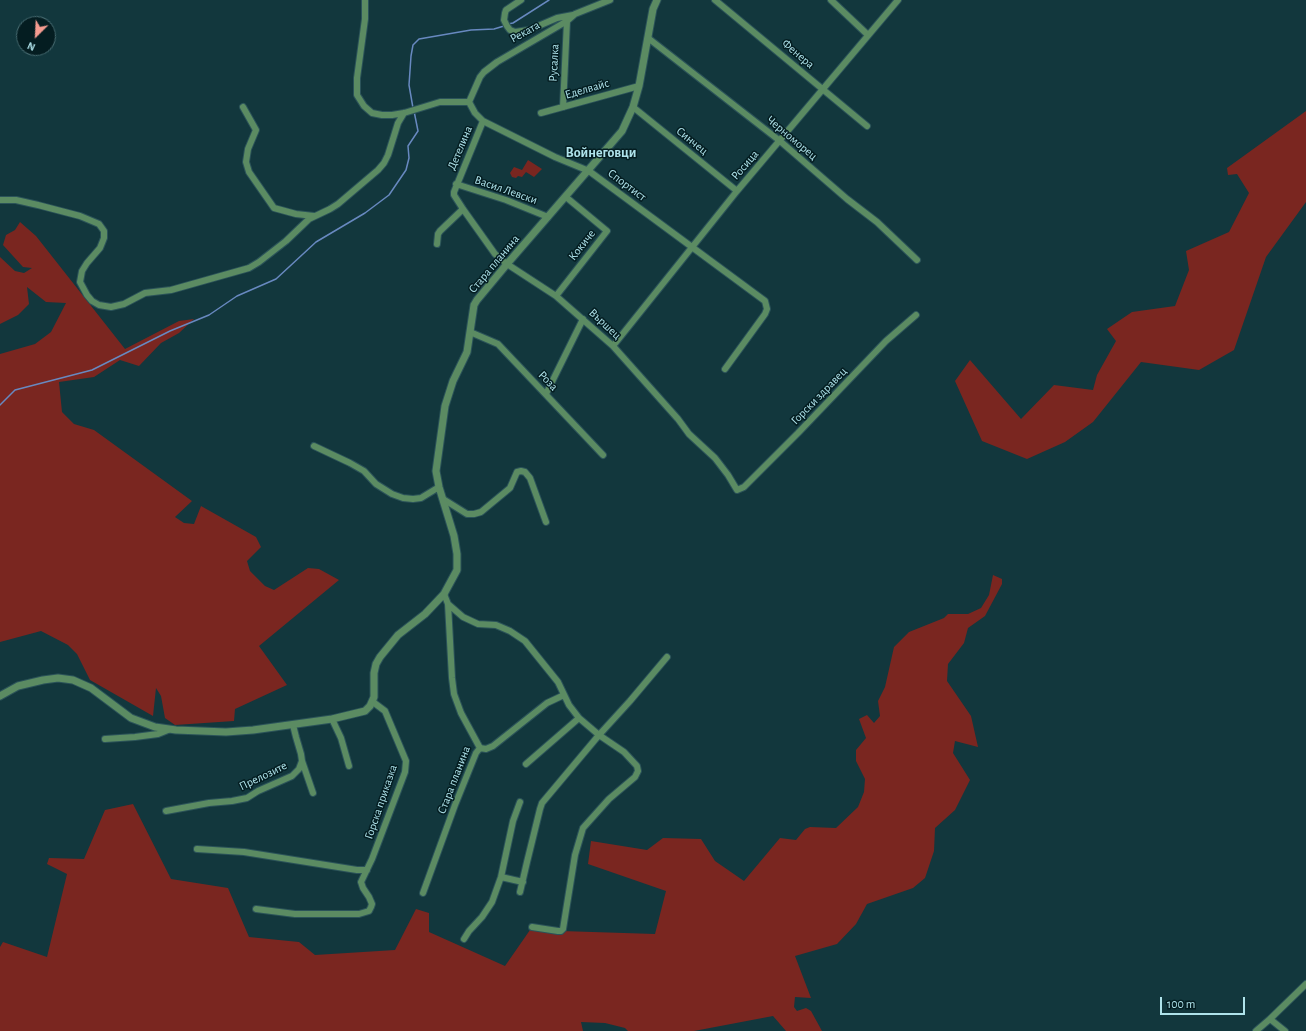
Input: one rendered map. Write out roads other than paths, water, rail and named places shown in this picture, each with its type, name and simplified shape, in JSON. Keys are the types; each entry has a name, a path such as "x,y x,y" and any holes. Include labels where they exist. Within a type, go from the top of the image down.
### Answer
{"street":[{"path":"366,0 357,78 357,95 364,106 372,113 387,115 404,113 440,102 469,102"},
{"path":"521,0 504,13 504,20 510,30 520,32 528,30 557,18 574,14"},
{"name":"Реката","path":"469,102 480,77 496,62 567,21 574,14 610,0"},
{"name":"Стара планина","path":"373,702 374,673 380,656 398,635 425,614 444,594 457,570 457,554 436,471 444,406 467,352 474,305 506,264 589,171 622,131 633,107 639,86 653,9 657,0"},
{"name":"Фенера","path":"715,0 867,126"},
{"path":"831,0 868,35"},
{"name":"Росица","path":"613,346 737,192 898,0"},
{"name":"Русалка","path":"563,107 567,21"},
{"name":"Черноморец","path":"648,38 780,141 847,199 877,222 917,260"},
{"name":"Еделвайс","path":"541,113 639,86"},
{"name":"Спортист","path":"469,102 475,113 483,121 555,157 589,171 765,301 767,306 765,314 726,368"},
{"path":"243,107 256,130 248,149 246,162 249,172 274,208 296,214 314,216"},
{"name":"Синчец","path":"633,107 737,192"},
{"path":"0,200 16,200 38,205 80,216 99,224 104,231 104,238 100,248 82,271 80,282 87,295 99,305 106,306 124,304 148,292 171,290 249,268 286,241 303,224 314,216 330,209 342,201 382,166 388,155 398,123 404,113"},
{"name":"Детелина","path":"456,184 483,121"},
{"name":"Вършец","path":"456,184 454,195 491,249 506,264 556,296 613,346 678,419 689,434 728,474 737,490"},
{"name":"Васил Левски","path":"456,184 506,200 548,217"},
{"name":"Кокиче","path":"556,296 607,231 566,197"},
{"path":"438,244 438,234 440,231 463,208"},
{"name":"Горски здравец","path":"737,490 744,487 886,341 916,315"},
{"path":"546,394 583,319"},
{"name":"Роза","path":"470,332 498,344 603,455"},
{"path":"314,446 364,471 376,484 392,494 403,498 421,498 439,487"},
{"path":"443,499 467,514 481,512 510,488 517,472 521,471 525,472 530,478 546,522"},
{"path":"444,594 448,604 463,617 478,624 496,625 510,631 525,641 558,682 569,705 579,718 599,735 624,752 637,766 638,771 636,778 609,799 583,828 575,855 563,929 558,931 532,927"},
{"name":"Стара планина","path":"423,893 455,805 476,753 480,748 461,714 454,694 448,604"},
{"path":"520,892 526,862 542,803 667,657"},
{"path":"0,696 18,686 43,680 58,678 73,680 90,688 131,718 155,728 168,730 226,732 253,730 332,719 365,710 373,702"},
{"path":"480,748 486,749 493,746 547,703 564,695"},
{"name":"Горска приказка","path":"256,910 321,915 360,914 370,911 372,904 369,896 361,885 405,772 406,761 385,711 373,702"},
{"path":"526,764 579,718"},
{"path":"332,719 341,738 349,766"},
{"name":"Прелозите","path":"166,811 209,802 232,801 247,798 258,791 292,776 299,770 302,761 293,725"},
{"path":"105,739 135,738 158,734 168,730"},
{"path":"302,761 313,793"},
{"path":"464,939 492,902 501,877 513,821 520,802"},
{"path":"197,849 244,852 357,870 367,870"},
{"path":"501,877 523,882"},
{"path":"1256,1031 1306,984"},
{"path":"1270,1019 1285,1031"}],"waterway":[{"path":"508,24 513,23 549,0"},
{"path":"413,108 409,85 411,56 413,45 419,39 471,30 494,29 504,26"},
{"path":"0,405 15,390 92,370 170,331 209,315 237,296 276,279 316,242 365,213 389,195 406,170 409,158 408,146 418,131 414,111"}],"district":[{"name":"Войнеговци","path":"601,153"}]}
